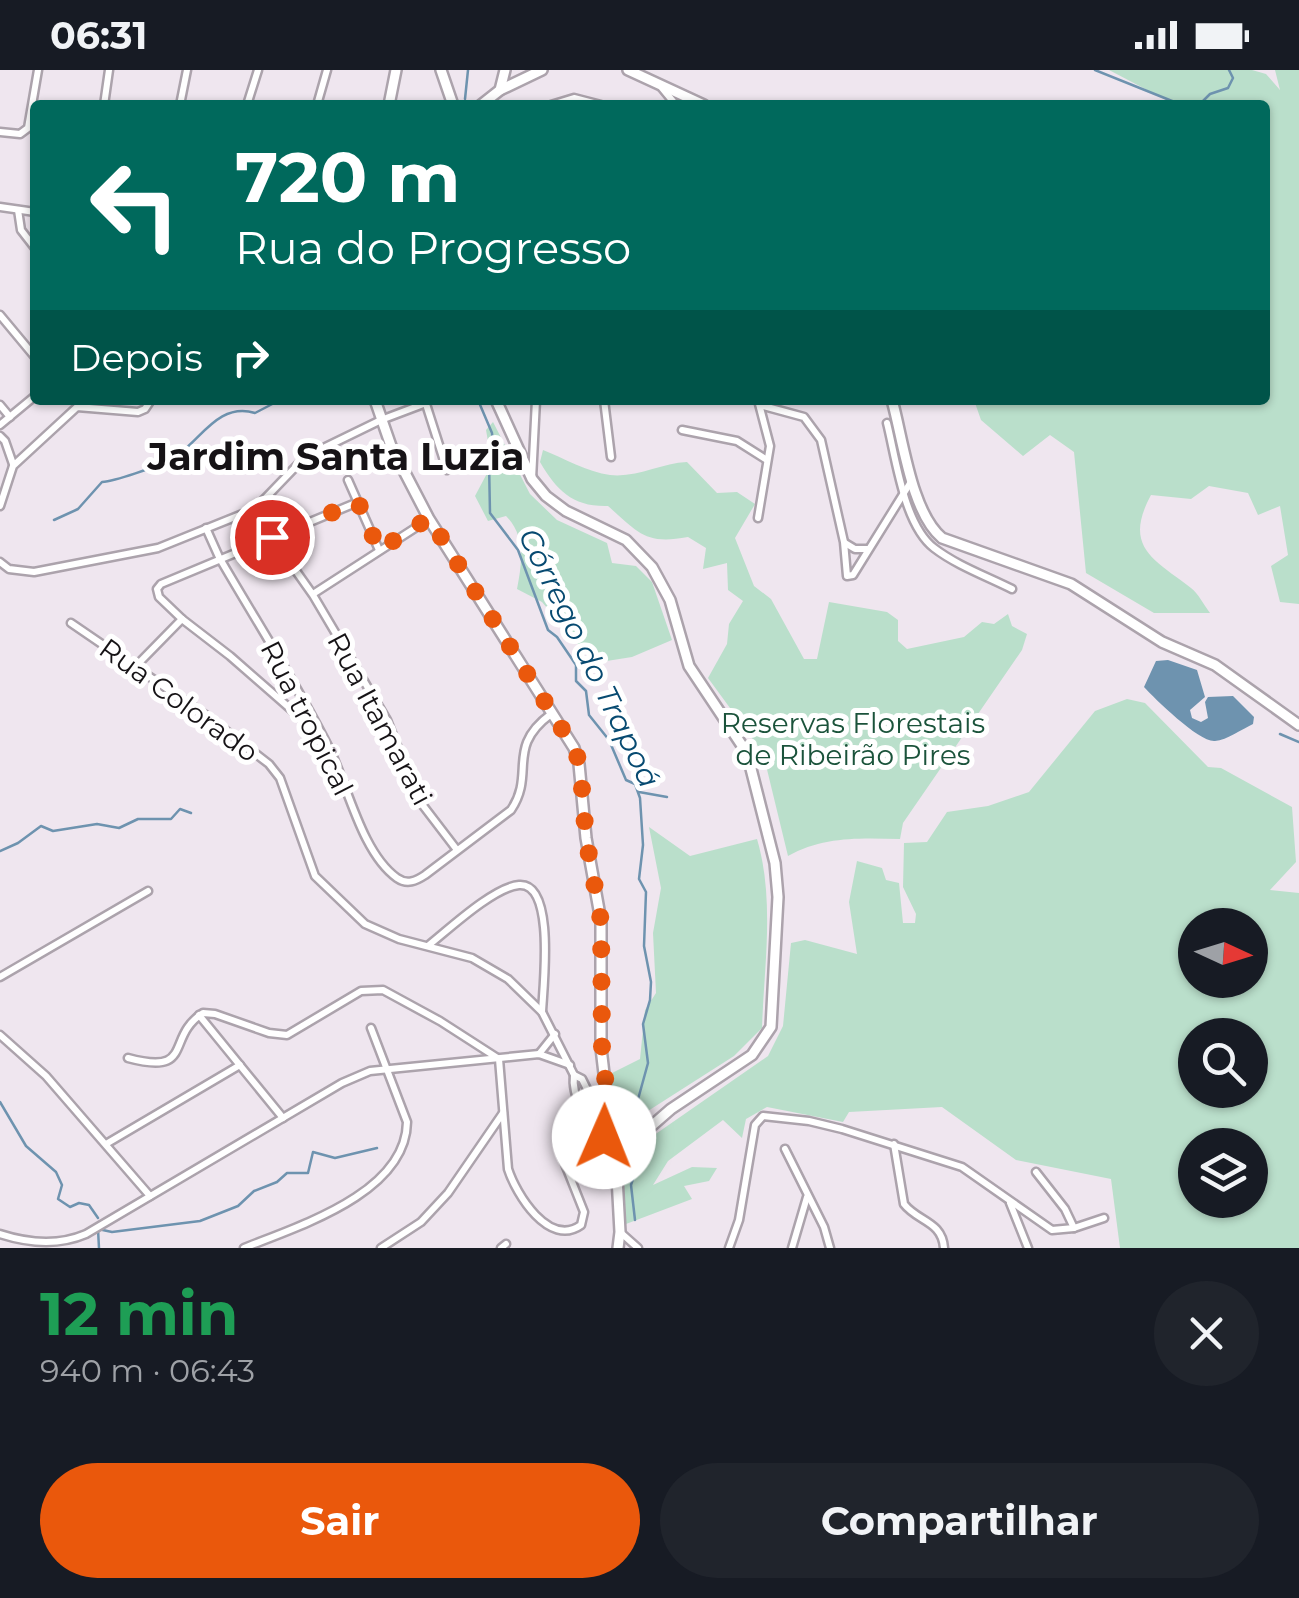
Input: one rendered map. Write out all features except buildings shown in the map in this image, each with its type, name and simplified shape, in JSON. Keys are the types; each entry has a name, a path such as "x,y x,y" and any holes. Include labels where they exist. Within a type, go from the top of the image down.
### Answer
{"main road":[{"path":"390,100 396,70"},
{"path":"500,90 504,70"},
{"path":"489,100 500,90 542,70"},
{"path":"628,70 694,100"},
{"path":"443,73 451,100"},
{"path":"376,405 429,518 580,764 586,838 601,921 602,1048 608,1126 605,1144 617,1177 618,1248"},
{"path":"498,405 532,480 556,504 626,540 652,566 670,600 689,666 747,753 775,863 778,897 774,1018 766,1039 752,1054 642,1132 626,1148 617,1177"},
{"path":"893,405 924,516 946,541 1072,584 1150,635 1215,665 1299,725"},
{"path":"608,1126 620,1134 626,1148"},
{"path":"620,1134 642,1132"},
{"path":"605,1144 626,1148"}],"street":[{"path":"33,100 38,70"},
{"path":"105,100 109,70"},
{"path":"249,100 258,70"},
{"path":"318,100 326,70"},
{"path":"181,100 185,71"},
{"path":"658,83 672,100"},
{"path":"0,132 20,134 28,128 30,116"},
{"path":"0,207 30,211"},
{"path":"18,210 21,230 30,242"},
{"path":"0,314 30,351"},
{"path":"0,425 30,400"},
{"path":"0,405 10,416"},
{"path":"0,506 13,466 77,405"},
{"path":"86,405 138,412 148,405"},
{"path":"0,562 17,571 58,569 158,548 255,509 305,457 418,405"},
{"path":"426,405 447,470"},
{"path":"532,480 536,405"},
{"path":"605,405 611,456"},
{"path":"758,518 768,460 768,434 760,405"},
{"path":"766,405 792,412 813,426 820,440 844,542 845,571 850,576 913,478"},
{"path":"886,423 913,520 931,546 1012,589"},
{"path":"682,430 737,441 768,460"},
{"path":"512,438 536,433"},
{"path":"0,436 6,442 13,466"},
{"path":"348,480 379,550"},
{"path":"322,736 182,619 161,600 157,589 219,557 358,502"},
{"path":"312,594 429,518"},
{"name":"Rua tropical","path":"206,528 322,736 358,819 386,865 405,882 415,881 457,850"},
{"name":"Rua Itamarati","path":"272,537 312,594 387,720 418,799 457,850"},
{"path":"844,542 855,549 868,549"},
{"path":"134,668 182,619"},
{"name":"Rua Colorado","path":"72,623 207,716 276,773 308,864 322,884 365,924 388,935 472,958 520,989 542,1012 574,1075"},
{"path":"457,850 516,804 526,740 552,714"},
{"path":"428,946 504,890 522,884 530,886 543,909 542,1012"},
{"path":"0,977 148,892"},
{"path":"128,1058 165,1063 176,1054 187,1029 199,1015 215,1014 287,1036 361,992 377,989 394,994 498,1059"},
{"path":"199,1015 284,1118"},
{"path":"244,1248 353,1199 399,1157 406,1122 371,1028"},
{"path":"539,1054 555,1033"},
{"path":"0,1035 38,1067 150,1196"},
{"path":"0,1234 34,1242 67,1241 86,1234 352,1077 385,1069 539,1054 570,1065"},
{"path":"498,1059 508,1170 519,1196 540,1220 558,1231 570,1232 581,1226 584,1212 561,1154"},
{"path":"106,1144 240,1065"},
{"path":"605,1144 586,1117 574,1075 582,1079 608,1126"},
{"path":"381,1248 421,1222 448,1193 504,1112"},
{"path":"729,1248 739,1220 755,1125 764,1116 809,1121 894,1144 971,1171 1052,1230 1104,1218"},
{"path":"894,1144 904,1204 935,1225 942,1234 944,1248"},
{"path":"785,1149 824,1226 830,1248"},
{"path":"1036,1172 1074,1228"},
{"path":"792,1248 808,1196"},
{"path":"1009,1202 1028,1248"},
{"path":"620,1232 638,1248"},
{"path":"67,1241 78,1248"}],"green space":[{"path":"1109,70 1252,70 1266,74 1280,90 1275,70 1299,70 1299,604 1280,602 1271,566 1288,555 1280,506 1258,515 1248,493 1209,486 1191,499 1151,495 1140,527 1141,540 1154,560 1194,590 1210,613 1154,613 1086,573 1074,452 1050,435 1023,456 981,420 976,405 1270,405 1270,100 1166,100"},
{"path":"493,422 530,494 557,520 607,543 612,563 636,566 652,582 672,640 632,657 594,663 542,602 517,589 521,560 517,532 506,516 488,521 475,496 492,464 486,430"},
{"name":"Reservas Florestais de Ribeirão Pires","path":"543,450 610,475 687,462 717,493 737,492 755,504 735,538 754,586 771,599 804,659 817,659 829,602 887,612 898,620 898,641 907,649 964,637 982,622 994,624 1008,614 1012,626 1027,634 1022,650 903,823 900,839 829,842 788,856 763,753 708,678 727,644 729,624 743,601 728,590 727,563 703,569 706,548 688,537 652,538 608,506 585,504 567,495 540,462"},
{"name":"Reservas Florestais de Ribeirão Pires","path":"1127,699 1145,703 1208,767 1221,768 1292,807 1296,862 1270,890 1299,893 1299,1248 1120,1248 1111,1179 1016,1160 942,1107 849,1112 843,1122 767,1107 746,1119 742,1138 723,1120 668,1161 653,1185 692,1167 717,1168 709,1181 684,1186 692,1199 626,1224 622,1187 629,1166 647,1140 768,1056 783,1026 791,943 805,940 857,954 849,902 857,861 882,868 886,880 899,883 903,923 915,923 916,914 903,887 904,843 927,842 947,812 988,806 1029,792 1095,711"},
{"name":"Reservas Florestais de Ribeirão Pires","path":"649,827 690,856 757,839 767,909 762,1028 734,1056 626,1125 619,1105 610,1100 606,1076 640,1059 645,1010 656,993 653,933 661,888"}],"water":[{"path":"1168,660 1197,670 1205,697 1190,710 1192,718 1201,722 1208,718 1208,697 1233,696 1254,717 1253,724 1215,741 1189,728 1144,687 1156,661"}],"waterway":[{"path":"465,99 468,70"},
{"path":"1095,70 1170,100"},
{"path":"1204,100 1228,88 1233,78 1229,70"},
{"path":"54,520 78,509 102,482 168,461 229,413 255,413 270,405"},
{"name":"Córrego do Trapoá","path":"480,405 492,433 490,513 518,550 548,630 576,665 576,681 586,691 589,715 609,740 626,780 635,784 640,798 643,845 639,879 646,892 644,946 651,982 643,1024 648,1063 637,1103 639,1119"},
{"path":"1280,734 1299,742"},
{"path":"639,792 667,797"},
{"path":"0,851 41,826 53,831 97,824 119,828 138,819 171,819 180,809 191,813"},
{"path":"0,1102 26,1146 56,1172 62,1185 58,1199 70,1207 79,1203 89,1205 98,1218"},
{"path":"635,1220 631,1185 641,1154 640,1140"},
{"path":"99,1248 98,1229 112,1232 200,1221 238,1206 254,1191 277,1182 287,1173 308,1173 313,1152 335,1158 377,1148"}],"district":[{"name":"Jardim Santa Luzia","path":"336,457"}],"route":[{"path":"272,537 358,502 379,550 429,518 574,748 580,764 586,838 601,921 602,1048 610,1125 604,1137"}]}
